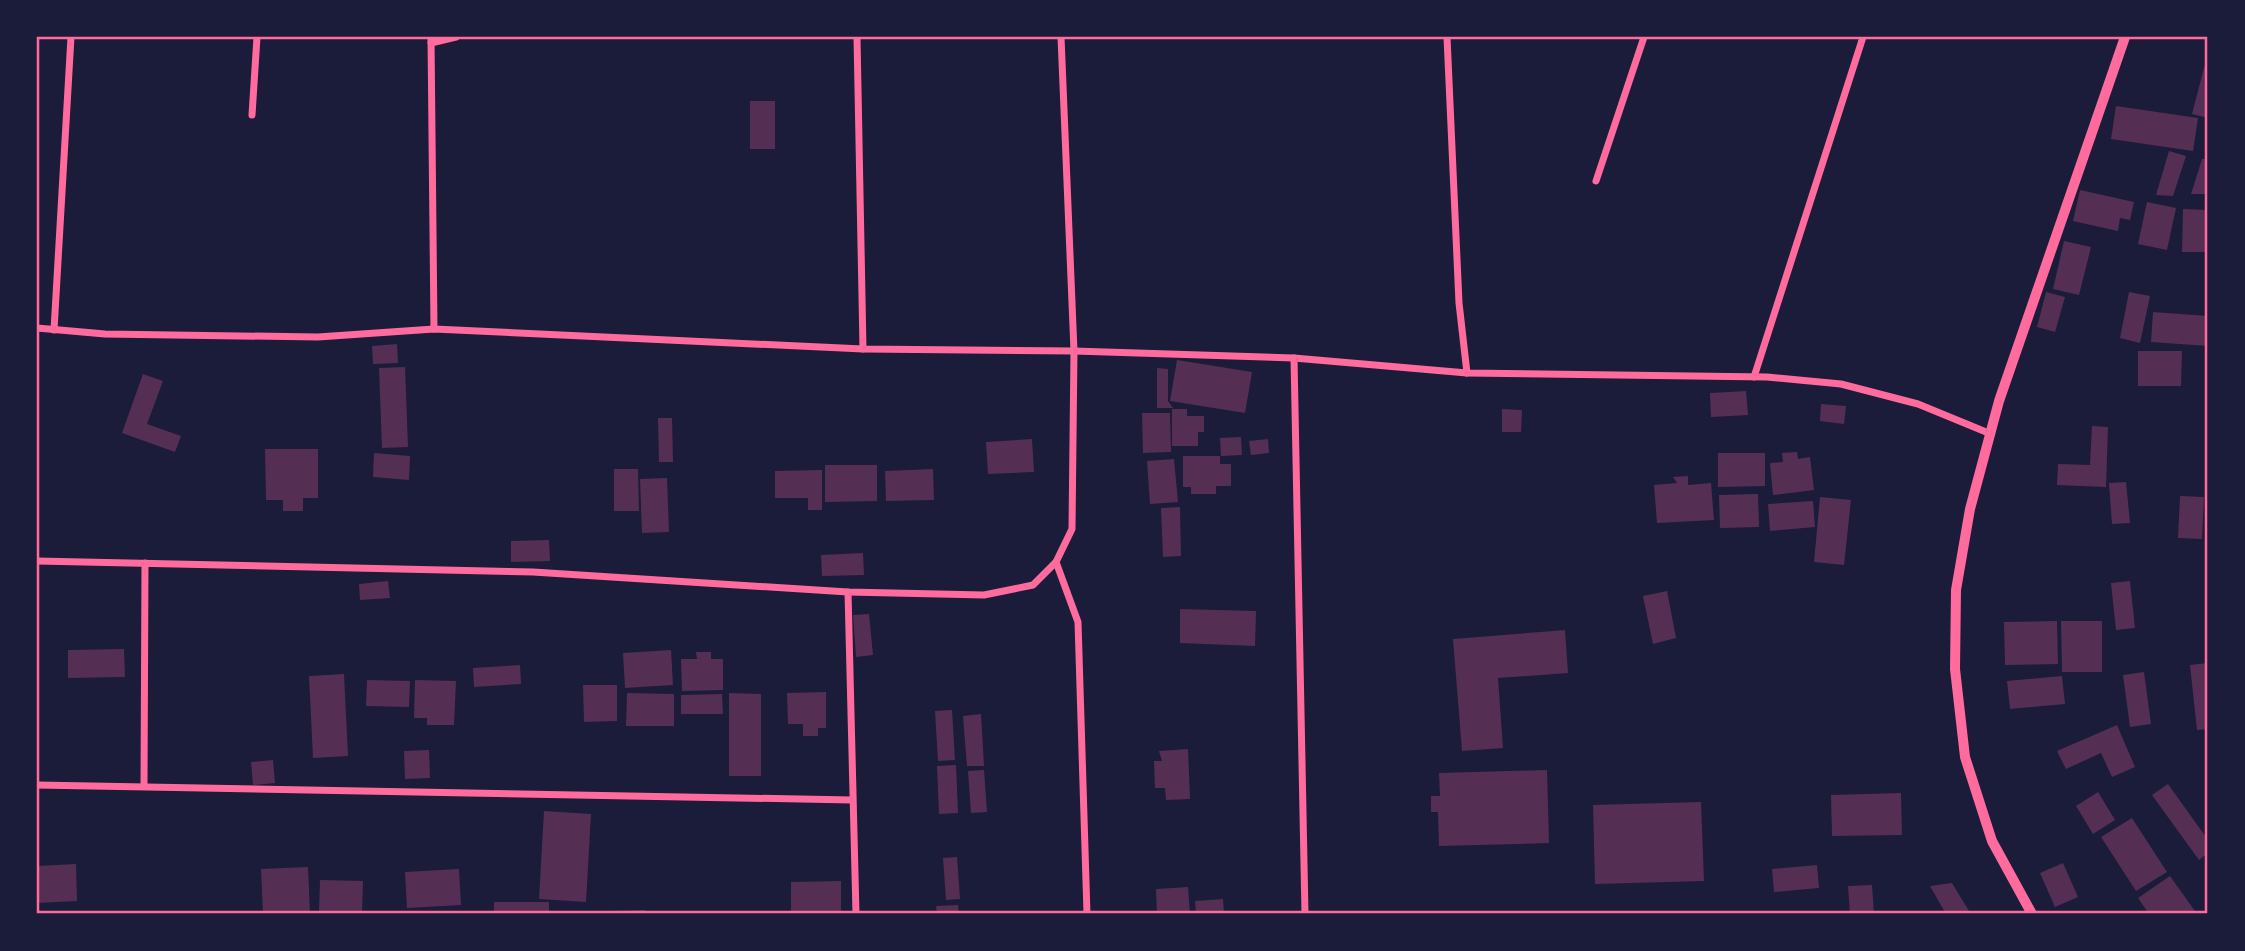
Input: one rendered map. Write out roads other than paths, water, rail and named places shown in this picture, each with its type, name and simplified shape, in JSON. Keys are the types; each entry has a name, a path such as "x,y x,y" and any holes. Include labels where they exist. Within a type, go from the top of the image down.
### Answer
{"street":[{"path":"54,330 71,37"},
{"path":"253,115 257,37"},
{"path":"434,330 431,40 456,37"},
{"path":"857,37 863,349"},
{"path":"37,561 533,572 848,593 984,595 1033,585 1056,562 1072,529 1074,351 1060,37"},
{"path":"1447,37 1459,303 1467,373"},
{"path":"1596,181 1644,37"},
{"path":"1754,377 1863,37"},
{"path":"2032,914 1992,841 1965,757 1955,669 1956,590 1970,509 1991,434 2125,37"},
{"path":"37,328 105,334 318,337 434,330 863,349 1074,351 1294,358 1467,373 1754,377 1841,384 1918,404 1991,434"},
{"path":"1294,358 1305,914"},
{"path":"1056,562 1077,622 1087,914"},
{"path":"144,785 145,563"},
{"path":"848,593 856,914"},
{"path":"37,785 852,800"}]}
